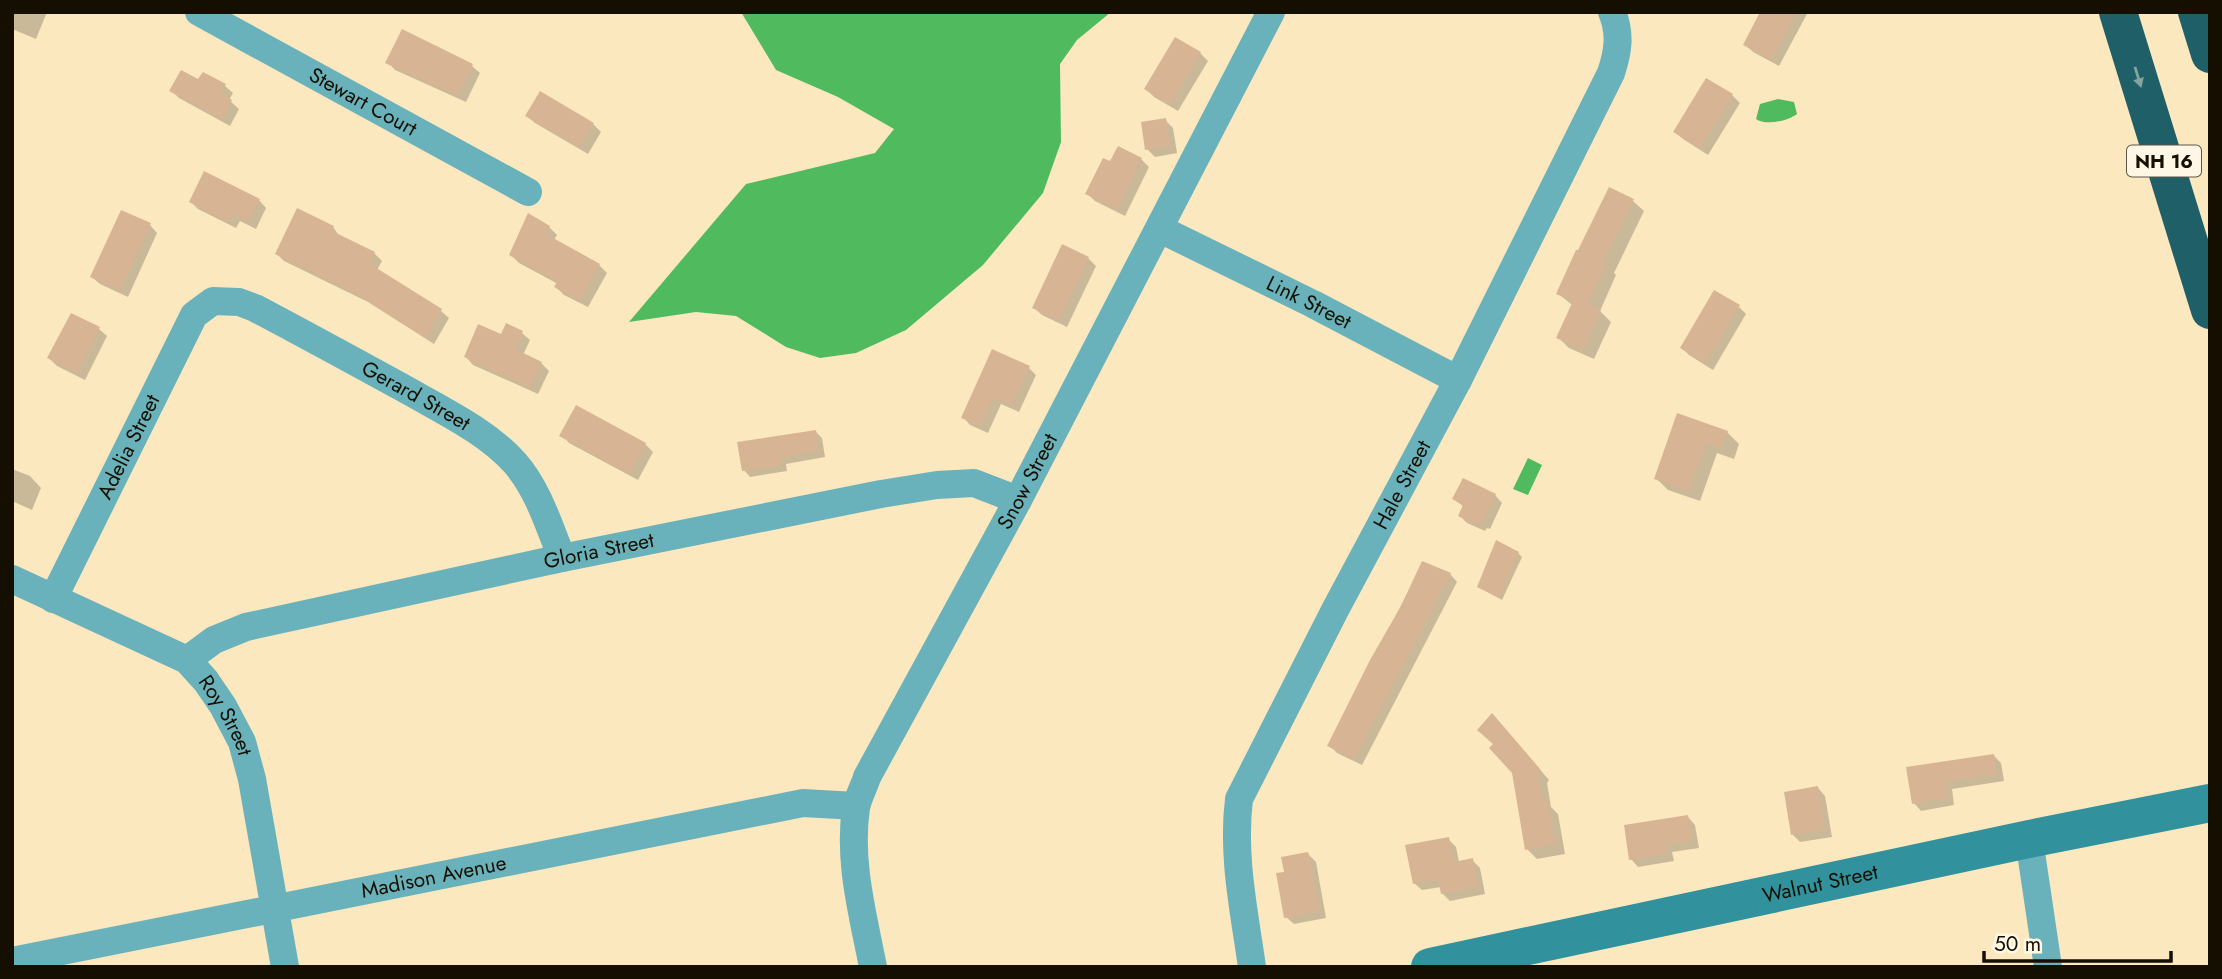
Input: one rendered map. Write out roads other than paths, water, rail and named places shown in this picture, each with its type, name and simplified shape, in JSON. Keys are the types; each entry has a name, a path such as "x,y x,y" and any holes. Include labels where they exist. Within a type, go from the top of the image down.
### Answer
{"highway":[{"name":"NH 16","path":"2118,12 2210,310"},
{"path":"2197,12 2210,54"}],"main road":[{"name":"Walnut Street","path":"1430,967 2029,839 2208,811"}],"street":[{"name":"Stewart Court","path":"199,12 528,192"},
{"name":"Snow Street","path":"873,967 857,885 854,846 856,806 867,777 1018,500 1271,12"},
{"name":"Hale Street","path":"1252,967 1236,863 1235,829 1239,799 1335,610 1458,380 1611,73 1618,52 1618,31 1613,13"},
{"name":"Link Street","path":"1160,229 1458,380"},
{"name":"Gerard Street","path":"213,301 239,302 255,308 385,378 492,442 516,464 538,500 562,558"},
{"name":"Adelia Street","path":"53,599 194,315 213,301"},
{"name":"Gloria Street","path":"187,660 214,640 246,627 562,558 881,494 937,485 974,484 1018,500"},
{"name":"Roy Street","path":"12,579 187,660 206,681 242,742 252,779 285,967"},
{"name":"Madison Avenue","path":"12,961 803,803 856,806"},
{"path":"2029,839 2048,967"}]}
